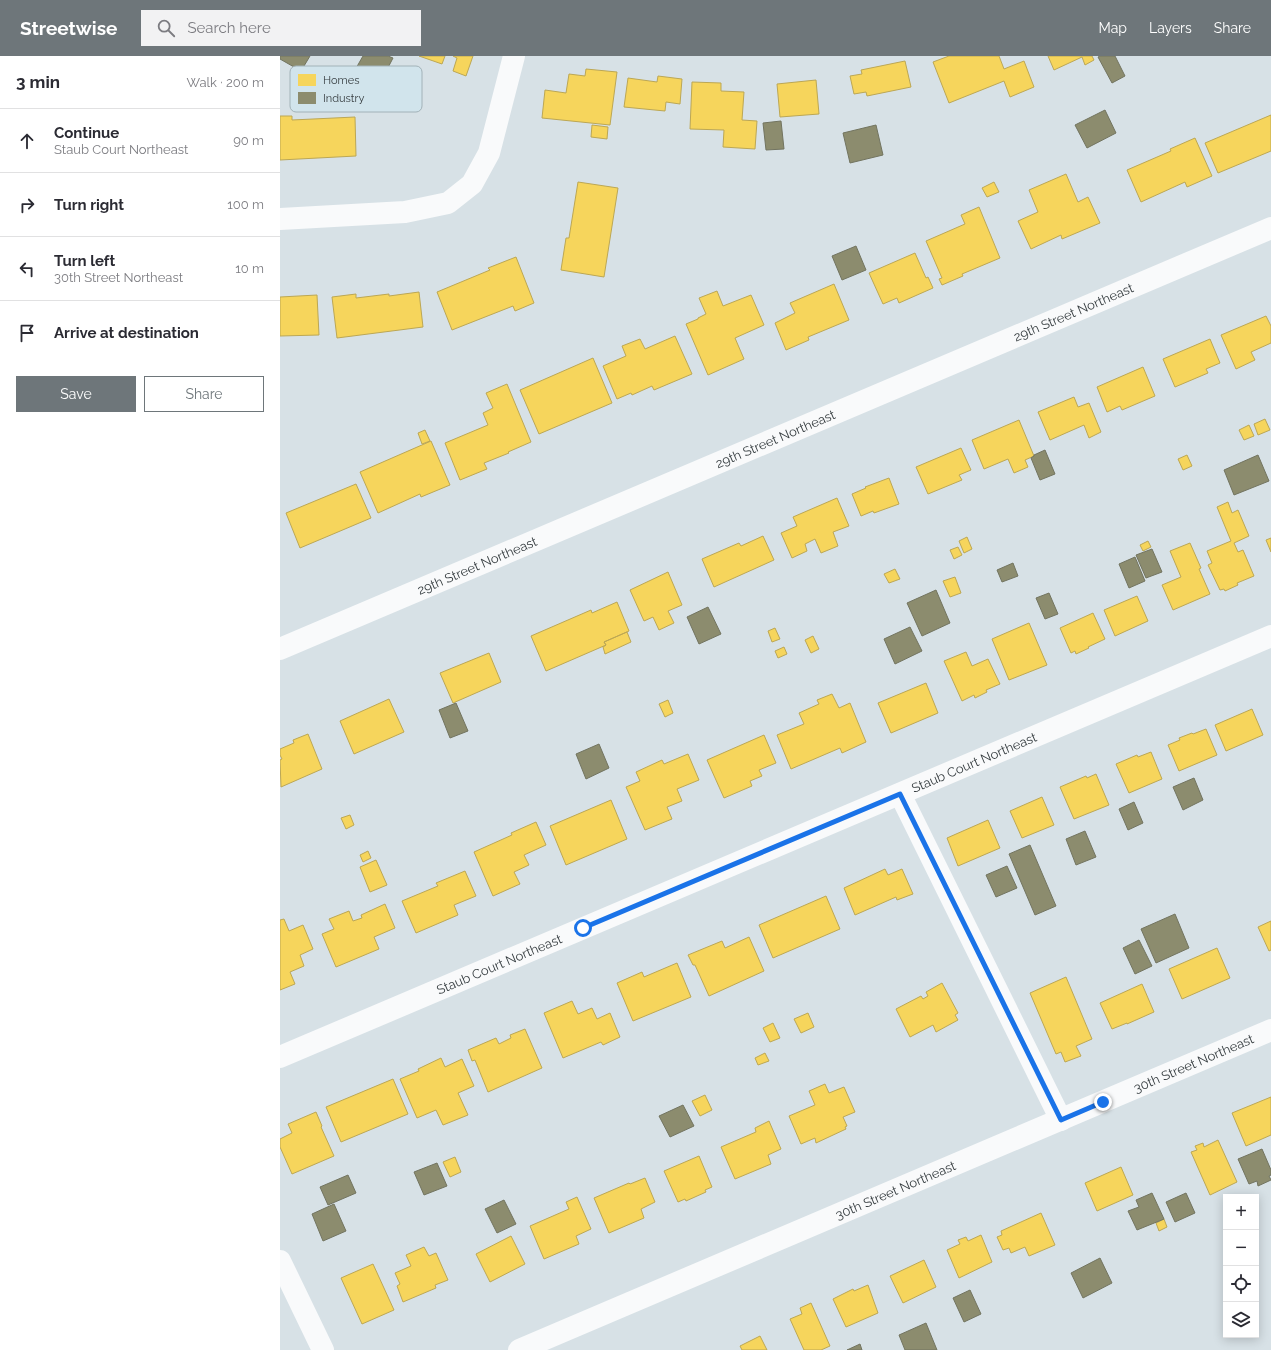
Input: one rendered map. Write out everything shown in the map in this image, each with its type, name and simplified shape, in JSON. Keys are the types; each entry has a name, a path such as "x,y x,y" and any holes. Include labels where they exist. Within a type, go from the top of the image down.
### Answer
{"street":[{"path":"280,219 405,212 448,203 472,184 489,153 514,56"},
{"name":"29th Street Northeast","path":"280,649 1271,228"},
{"name":"Staub Court Northeast","path":"280,1057 1271,636"},
{"path":"900,794 1061,1120"},
{"name":"30th Street Northeast","path":"520,1350 1271,1030"},
{"path":"280,1261 323,1350"}],"building: Homes":[{"path":"419,56 445,56 442,64"},
{"path":"453,56 473,56 466,76 453,71 457,58"},
{"path":"949,56 999,56 1004,69 1024,61 1034,87 1010,97 1004,81 949,103 933,62"},
{"path":"1048,56 1092,56 1094,60 1085,65 1082,57 1054,70"},
{"path":"905,61 911,87 867,96 866,92 854,94 850,76 862,74 861,70"},
{"path":"586,69 617,72 610,125 542,118 545,90 566,93 569,74 585,76"},
{"path":"658,76 682,79 680,104 666,102 665,111 624,107 628,78 657,82"},
{"path":"816,80 819,114 780,117 777,84"},
{"path":"692,82 721,83 721,91 744,92 742,120 757,121 755,149 723,147 724,130 690,129"},
{"path":"1271,115 1271,151 1218,173 1205,143"},
{"path":"280,116 292,116 292,120 355,117 356,156 280,160"},
{"path":"592,125 608,127 607,139 591,137"},
{"path":"1195,138 1212,176 1187,187 1185,182 1141,202 1127,170 1171,151 1170,149"},
{"path":"1066,174 1078,202 1088,197 1100,223 1062,239 1061,235 1031,249 1018,221 1038,212 1029,190"},
{"path":"578,182 618,188 604,277 561,270 566,238 569,238"},
{"path":"994,182 999,192 987,197 982,188"},
{"path":"979,207 1000,258 962,274 963,276 942,285 939,279 942,278 926,241 965,224 961,215"},
{"path":"915,253 926,278 928,277 933,288 899,303 897,298 883,304 869,273"},
{"path":"516,257 534,303 515,311 513,306 452,330 437,292 490,270 488,268"},
{"path":"834,284 849,320 808,337 809,340 786,350 775,323 795,313 790,303"},
{"path":"717,291 723,306 751,295 764,325 735,338 744,359 708,375 686,324 706,314 699,298"},
{"path":"419,292 423,327 337,338 332,297 356,294 356,298"},
{"path":"317,295 319,335 280,336 280,297"},
{"path":"1266,316 1271,326 1271,343 1251,352 1255,360 1236,369 1221,335"},
{"path":"675,336 692,374 654,390 652,386 632,395 631,393 617,399 603,366 626,356 622,346 640,339 645,349"},
{"path":"1210,339 1220,363 1206,369 1208,373 1175,387 1163,359"},
{"path":"593,358 612,403 539,434 520,390"},
{"path":"1143,367 1155,396 1122,410 1120,406 1107,412 1097,387"},
{"path":"507,384 531,442 484,463 487,469 460,480 445,443 488,425 483,413 493,408 486,393"},
{"path":"1074,397 1078,407 1089,403 1101,432 1089,438 1084,425 1050,440 1038,412"},
{"path":"1265,419 1270,430 1258,435 1254,424"},
{"path":"1019,420 1034,456 1025,460 1028,467 1014,473 1008,459 984,469 972,440"},
{"path":"1249,425 1254,436 1244,440 1239,430"},
{"path":"425,430 430,441 422,444 418,433"},
{"path":"431,441 450,485 421,497 420,494 378,513 360,472"},
{"path":"961,448 971,470 959,475 962,480 928,494 916,467"},
{"path":"1187,455 1192,466 1183,470 1178,459"},
{"path":"889,478 899,504 861,516 852,494 866,488 865,487"},
{"path":"356,484 371,518 300,548 286,513"},
{"path":"837,498 849,526 833,532 838,546 821,553 815,539 805,544 807,551 792,558 781,533 797,526 793,517"},
{"path":"1228,502 1232,513 1238,510 1249,536 1234,543 1238,552 1243,550 1254,576 1237,583 1238,585 1225,591 1224,589 1220,590 1208,565 1212,563 1207,551 1231,541 1217,507"},
{"path":"763,536 774,560 714,587 702,559 739,543 741,546"},
{"path":"967,537 972,549 964,553 959,541"},
{"path":"1271,538 1271,552 1266,540"},
{"path":"1148,541 1151,547 1143,551 1140,545"},
{"path":"1190,543 1210,594 1173,610 1162,585 1181,577 1170,551"},
{"path":"958,547 962,555 954,559 950,550"},
{"path":"895,569 900,579 889,583 884,574"},
{"path":"668,572 682,605 668,611 674,623 659,630 653,617 644,621 630,590"},
{"path":"955,577 961,593 950,597 943,581"},
{"path":"1137,596 1148,621 1115,636 1104,610"},
{"path":"617,602 629,631 604,642 606,645 546,671 531,636 591,610 592,613"},
{"path":"1093,613 1105,639 1076,654 1075,651 1071,653 1060,628"},
{"path":"1029,623 1047,665 1009,680 992,639"},
{"path":"775,628 780,639 772,642 768,631"},
{"path":"627,632 631,642 605,654 603,647 606,645 604,642"},
{"path":"813,636 819,649 811,653 805,640"},
{"path":"784,647 787,654 778,658 775,651"},
{"path":"966,652 972,666 988,659 1000,684 986,690 987,692 975,698 974,695 962,701 944,661"},
{"path":"489,653 501,682 453,703 440,673"},
{"path":"926,683 938,713 891,733 878,703"},
{"path":"832,694 839,708 850,703 866,742 842,753 840,748 791,769 777,735 804,724 799,713 819,704 817,700"},
{"path":"389,699 404,732 354,754 340,721"},
{"path":"668,700 673,713 665,717 659,704"},
{"path":"1252,709 1263,735 1226,751 1215,725"},
{"path":"1206,729 1217,755 1179,771 1168,745 1180,740 1179,738"},
{"path":"308,734 322,769 281,787 280,760 282,759 280,749 294,743 293,740"},
{"path":"764,735 776,763 759,770 762,776 750,781 752,786 724,798 707,760"},
{"path":"1151,752 1162,779 1129,793 1116,764 1137,755 1138,757"},
{"path":"688,754 699,780 677,789 682,801 667,807 672,819 645,830 626,787 640,781 636,772 662,760 664,764"},
{"path":"1096,774 1109,805 1074,819 1060,787 1086,776 1087,778"},
{"path":"1042,797 1054,825 1022,838 1010,811"},
{"path":"611,800 627,839 566,865 550,826"},
{"path":"350,815 354,825 346,829 341,818"},
{"path":"988,820 1000,848 958,866 947,838"},
{"path":"536,822 546,845 524,855 529,865 514,872 520,884 493,896 474,852 512,835 511,833"},
{"path":"368,851 371,858 363,862 360,855"},
{"path":"376,860 387,885 370,892 360,867"},
{"path":"885,869 888,875 902,869 913,894 897,900 896,897 855,915 844,888"},
{"path":"465,871 476,896 454,905 458,915 416,933 402,901 438,886 436,883"},
{"path":"826,896 840,929 773,958 759,925"},
{"path":"385,904 395,928 374,937 379,949 336,967 322,934 334,929 329,919 349,911 353,921 362,918 361,915"},
{"path":"284,919 289,931 303,925 313,949 300,955 304,966 290,972 295,984 280,990 280,920"},
{"path":"1271,921 1271,950 1269,951 1258,927"},
{"path":"749,937 764,971 709,996 695,965 693,965 688,955 722,941 725,948"},
{"path":"1217,948 1230,978 1182,999 1169,969"},
{"path":"677,963 691,997 633,1021 617,983 642,972 644,977"},
{"path":"1066,977 1092,1039 1076,1046 1081,1056 1065,1062 1061,1052 1056,1054 1030,993"},
{"path":"942,983 958,1013 955,1015 958,1020 936,1032 933,1025 910,1037 896,1009 921,996 923,999 928,996 926,992"},
{"path":"1142,984 1154,1012 1112,1029 1100,1003"},
{"path":"572,1001 578,1014 592,1008 597,1019 610,1013 620,1037 603,1045 601,1042 563,1058 544,1013"},
{"path":"808,1013 814,1027 801,1033 794,1019"},
{"path":"773,1023 780,1038 770,1042 763,1028"},
{"path":"525,1029 542,1068 488,1092 475,1060 472,1061 468,1050 496,1038 499,1044 511,1038 510,1035"},
{"path":"765,1053 769,1061 758,1065 755,1058"},
{"path":"441,1058 445,1067 462,1059 474,1086 458,1093 468,1115 443,1125 436,1110 417,1118 400,1079 419,1071 418,1069"},
{"path":"393,1079 408,1114 341,1142 326,1107"},
{"path":"825,1084 829,1093 844,1087 855,1112 843,1117 847,1126 845,1127 846,1129 816,1143 815,1138 801,1144 789,1116 815,1105 809,1091"},
{"path":"705,1095 712,1110 700,1116 692,1101"},
{"path":"1271,1097 1271,1135 1246,1146 1232,1113"},
{"path":"316,1112 334,1156 292,1174 280,1147 280,1139 292,1133 288,1124"},
{"path":"769,1121 781,1149 768,1155 771,1164 735,1179 721,1147 756,1132 755,1128"},
{"path":"1218,1140 1237,1182 1210,1195 1191,1152 1197,1150 1195,1146 1203,1143 1204,1147"},
{"path":"699,1156 712,1187 705,1190 706,1192 686,1201 685,1199 678,1202 664,1171"},
{"path":"455,1157 461,1172 450,1177 443,1162"},
{"path":"1121,1167 1133,1195 1097,1211 1085,1183"},
{"path":"645,1178 655,1202 641,1209 644,1218 609,1233 594,1198"},
{"path":"577,1197 591,1229 576,1236 579,1244 544,1259 530,1226 569,1209 566,1202"},
{"path":"1041,1213 1055,1245 1029,1256 1025,1247 1011,1253 1009,1248 1003,1250 997,1237 1002,1235 1001,1231"},
{"path":"1164,1219 1167,1227 1159,1231 1156,1223"},
{"path":"981,1235 992,1262 959,1278 947,1250 960,1244 958,1240 966,1237 968,1241"},
{"path":"511,1236 525,1264 490,1282 476,1254"},
{"path":"424,1247 429,1256 436,1253 448,1280 435,1285 436,1288 403,1302 397,1286 400,1284 395,1273 411,1266 406,1255"},
{"path":"924,1260 936,1287 903,1303 890,1276"},
{"path":"373,1264 394,1310 362,1324 341,1278"},
{"path":"868,1285 878,1313 846,1327 833,1299 853,1289 854,1291"},
{"path":"811,1303 830,1346 821,1350 804,1350 790,1319 802,1314 800,1308"},
{"path":"760,1336 767,1350 742,1350 740,1346"}],"building: Industry":[{"path":"280,56 310,56 304,66 292,66 280,59"},
{"path":"363,56 388,56 393,58 389,66 357,66"},
{"path":"1115,56 1125,76 1112,83 1098,57"},
{"path":"1105,110 1116,133 1087,148 1075,125"},
{"path":"781,121 784,149 766,150 763,123"},
{"path":"876,125 883,155 850,163 843,133"},
{"path":"856,246 866,270 842,280 832,256"},
{"path":"1045,450 1055,474 1040,480 1031,458"},
{"path":"1258,455 1269,481 1234,495 1224,470"},
{"path":"1152,549 1162,572 1146,578 1136,555"},
{"path":"1135,557 1145,581 1129,588 1119,564"},
{"path":"1013,563 1018,576 1002,582 997,570"},
{"path":"936,590 950,623 922,636 907,603"},
{"path":"1049,593 1058,614 1045,619 1036,598"},
{"path":"708,607 721,634 699,644 687,617"},
{"path":"910,627 922,651 895,664 884,639"},
{"path":"456,703 468,731 450,738 439,710"},
{"path":"599,744 609,768 586,779 576,754"},
{"path":"1194,778 1203,800 1183,810 1173,787"},
{"path":"1134,802 1143,823 1128,830 1119,809"},
{"path":"1085,831 1096,857 1076,865 1066,839"},
{"path":"1030,845 1056,906 1035,915 1009,854"},
{"path":"1007,866 1017,888 996,897 986,875"},
{"path":"1175,914 1189,948 1156,963 1141,929"},
{"path":"1139,940 1152,966 1135,974 1123,948"},
{"path":"683,1105 694,1126 670,1137 659,1116"},
{"path":"1262,1149 1271,1170 1271,1175 1269,1176 1271,1180 1258,1186 1257,1181 1249,1184 1238,1159"},
{"path":"437,1163 447,1186 424,1195 414,1172"},
{"path":"348,1175 356,1193 328,1205 320,1187"},
{"path":"1152,1193 1164,1219 1137,1230 1128,1211 1139,1207 1136,1200"},
{"path":"1186,1193 1195,1213 1175,1222 1166,1202"},
{"path":"504,1200 516,1224 497,1233 485,1209"},
{"path":"334,1204 346,1231 323,1241 312,1214"},
{"path":"1100,1258 1112,1283 1083,1298 1071,1273"},
{"path":"970,1290 981,1314 964,1322 953,1298"},
{"path":"926,1323 937,1350 905,1350 899,1335"},
{"path":"860,1344 862,1350 847,1350"}],"route":[{"path":"583,928 900,794 1061,1120 1103,1102"}]}
